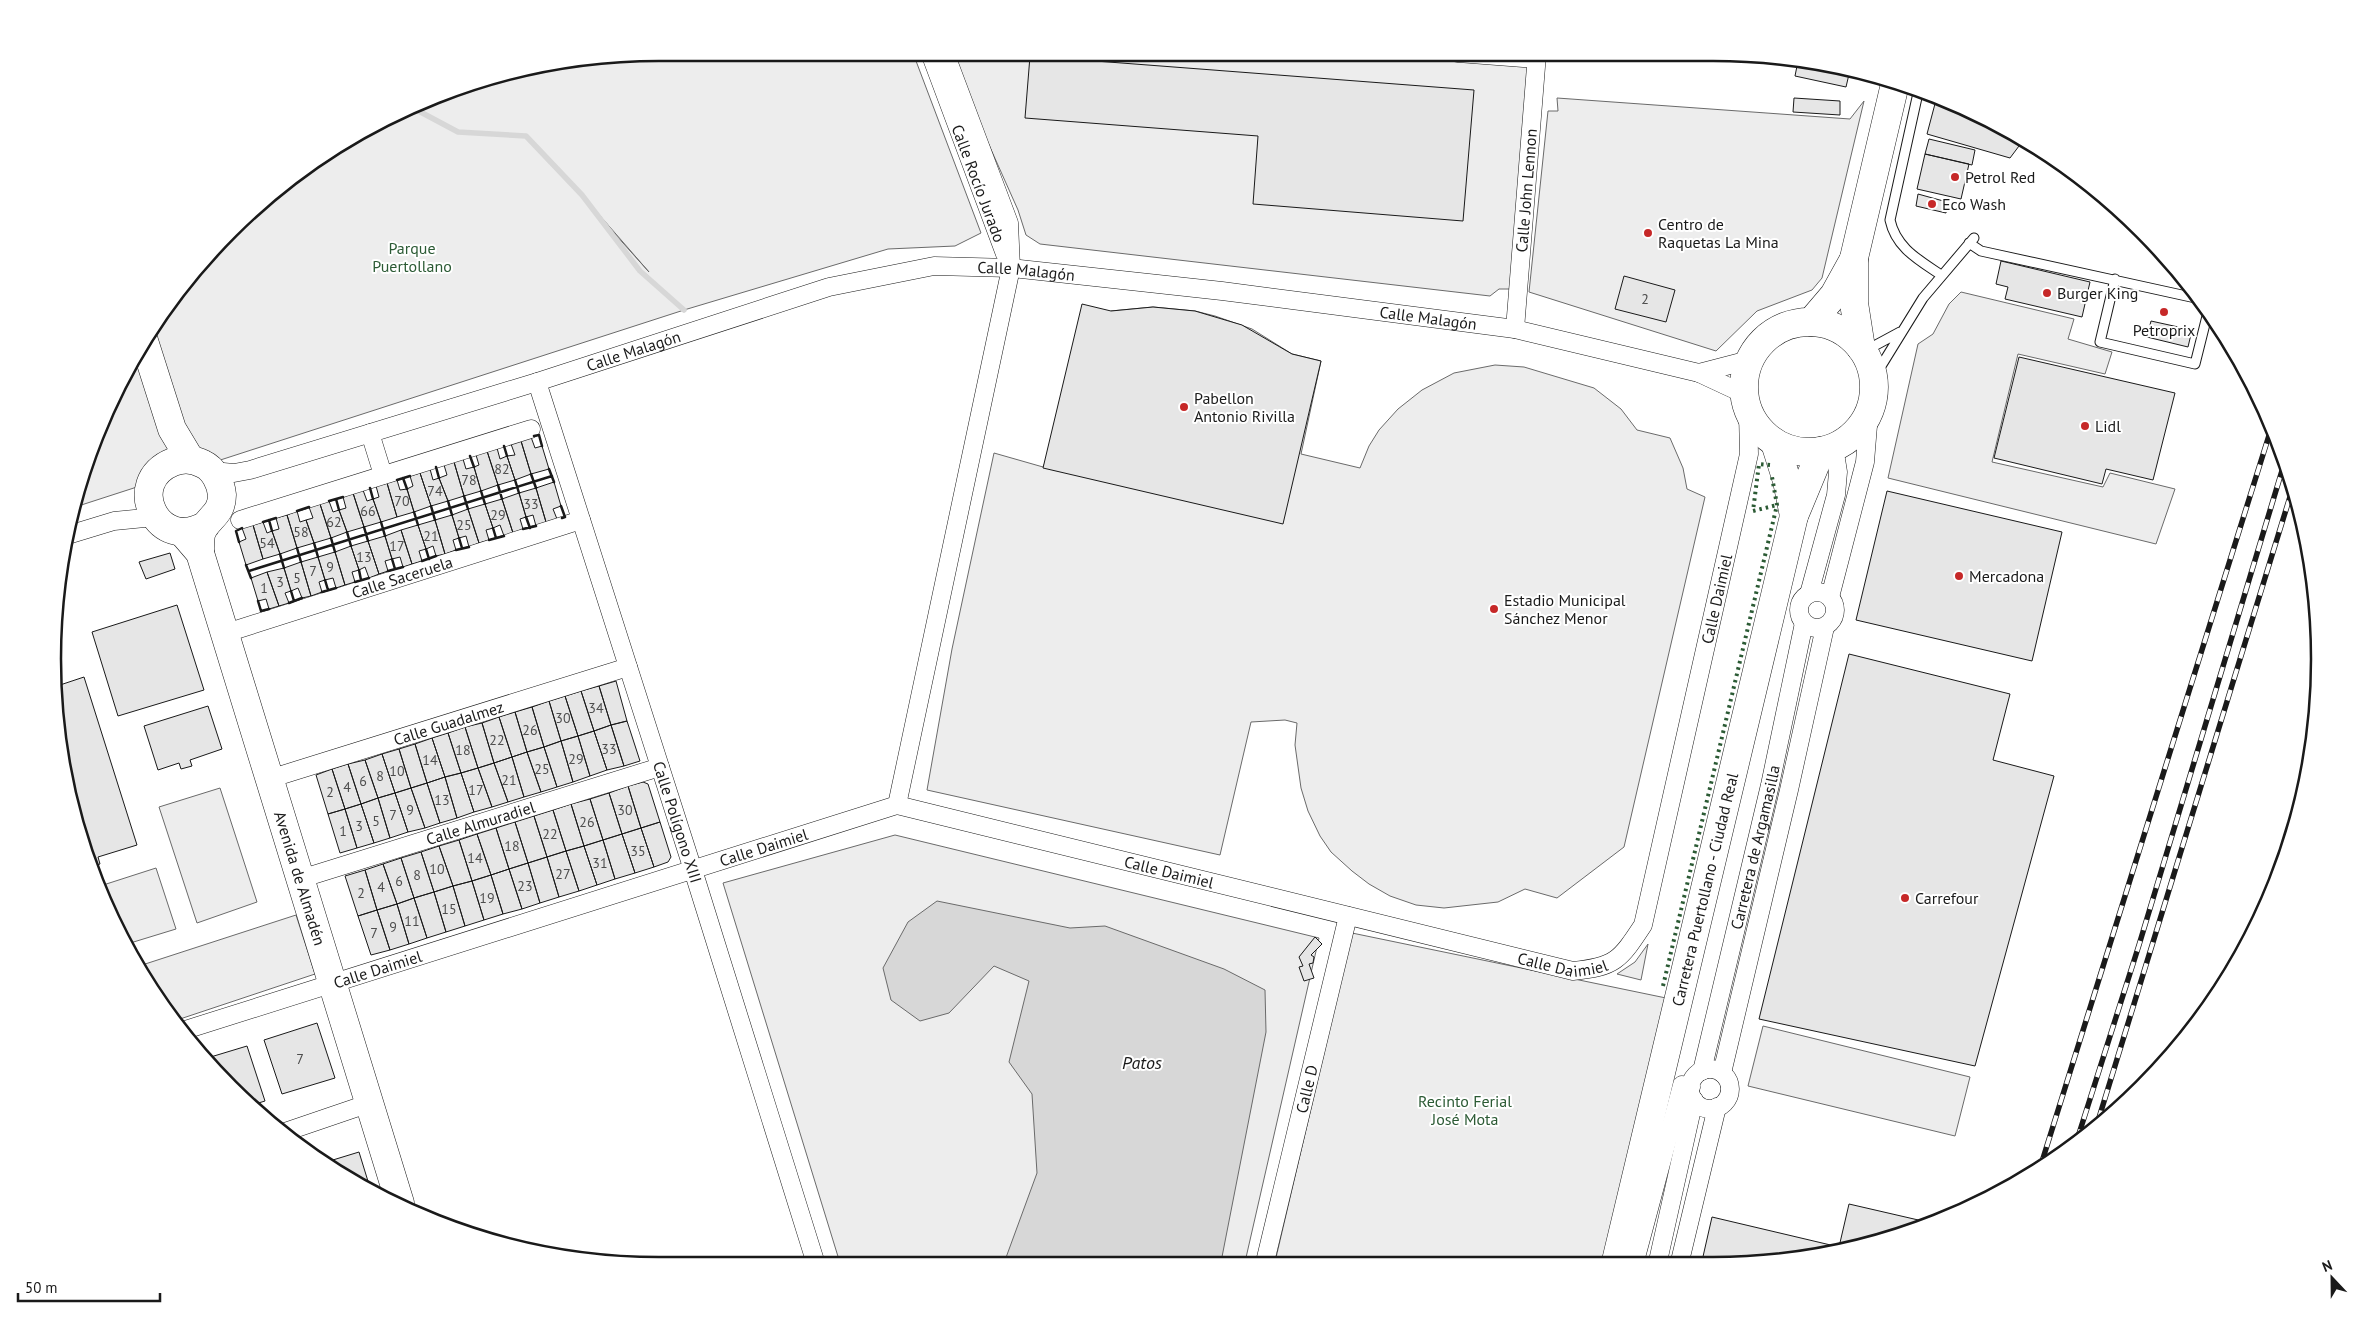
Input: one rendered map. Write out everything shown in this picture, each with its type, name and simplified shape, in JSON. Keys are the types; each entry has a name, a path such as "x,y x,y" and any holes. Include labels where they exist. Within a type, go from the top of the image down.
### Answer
{"main road":[{"path":"1862,350 1853,339 1834,327 1811,322 1796,323 1781,328 1768,336 1757,347 1749,360 1745,375 1746,403 1760,430 1775,443 1798,451 1828,449 1848,439 1860,427 1869,413 1874,379 1862,350 1854,303 1854,258 1894,90"},
{"path":"1811,322 1834,295 1854,258"},
{"path":"147,351 172,429 208,475"},
{"path":"136,369 159,447 154,495 163,525 194,529"},
{"name":"Carretera Puertollano - Ciudad Real","path":"1775,443 1787,481 1794,516"},
{"name":"Carretera Puertollano - Ciudad Real","path":"1617,1257 1794,516 1828,449"},
{"path":"154,495 166,465 177,460 208,475"},
{"name":"Avenida de Almadén","path":"208,475 220,506 215,517 194,529 201,534 200,553 398,1197"}],"street":[{"name":"Calle Rocío Jurado","path":"933,61 1011,268"},
{"name":"Calle Rocío Jurado","path":"948,61 1009,223 1011,268"},
{"name":"Calle John Lennon","path":"1515,329 1536,61"},
{"name":"Calle Malagón","path":"208,475 234,480 250,470 537,382 829,287 934,266 1011,268 1222,291 1515,329 1699,373 1746,403"},
{"path":"896,805 1011,268"},
{"name":"Calle Malagón","path":"1699,373 1749,360"},
{"name":"Calle Polígono XIII","path":"537,382 693,870 814,1257"},
{"name":"Calle Daimiel","path":"190,1029 896,805 1573,971 1602,968 1625,953 1643,925 1750,454 1746,403"},
{"path":"1830,597 1865,462 1869,413"},
{"path":"240,520 531,429"},
{"path":"370,433 383,475"},
{"path":"1809,594 1836,495 1838,472 1828,449"},
{"path":"75,533 114,521 154,495"},
{"name":"Calle Saceruela","path":"224,634 581,520"},
{"path":"1820,592 1830,597 1836,607 1836,613 1830,624 1814,629 1804,624 1800,619 1799,608 1804,597 1820,592"},
{"name":"Carretera de Argamasilla","path":"1659,1257 1683,1156 1696,1075 1702,1071 1770,785 1804,624"},
{"name":"Carretera de Argamasilla","path":"1681,1257 1717,1108 1726,1101 1730,1090 1727,1078 1722,1073 1790,790 1825,627"},
{"name":"Calle Guadalmez","path":"269,779 628,667"},
{"name":"Calle Almuradiel","path":"300,879 660,767"},
{"name":"Calle D","path":"1266,1257 1348,916"},
{"path":"1702,1071 1712,1069 1722,1073"},
{"name":"Carretera de Argamasilla","path":"1636,1257 1682,1085 1692,1094"},
{"path":"1692,1094 1704,1108 1717,1108"},
{"path":"291,1130 370,1103"},
{"path":"1683,1156 1705,1160"}],"lane":[{"path":"1917,98 1890,220 1892,231 1900,244 1941,275"},
{"path":"1874,379 1900,332 1941,275 1971,241 1981,251 2188,296"},
{"path":"2116,279 2100,342 2195,364 2206,321"},
{"path":"1862,350 1900,332"}],"shaded area":[{"path":"659,61 916,61 981,233 955,246 888,249 684,310 82,505 93,467 123,395 141,360 185,295 236,236 265,210 295,185 360,141 430,107 467,93 542,73 581,66","holes":["545,156 582,195 649,272"]},
{"path":"952,61 1536,61 1518,289 1499,289 1490,296 1040,244 1026,235 1018,210"},
{"name":"Centro de Raquetas La Mina","path":"1557,98 1850,119 1864,101 1822,278 1812,290 1757,311 1716,351 1529,292 1548,111 1558,111"},
{"path":"1961,292 2074,319 2068,339 2112,352 2105,374 2018,354 1992,462 2103,487 2110,473 2175,489 2156,544 1888,478 1918,344 1933,334 1949,304"},
{"path":"1153,307 1195,311 1215,316 1252,329 1292,354 1321,361 1301,454 1360,468 1369,446 1379,430 1398,409 1422,390 1454,373 1495,365 1524,367 1594,388 1621,409 1637,430 1670,438 1683,468 1687,489 1705,497 1624,847 1557,898 1525,889 1498,902 1444,908 1416,905 1390,896 1369,884 1352,871 1331,852 1320,836 1308,811 1301,788 1295,745 1297,723 1285,720 1251,722 1220,855 927,790 952,649 994,453 1043,467 1111,311"},
{"path":"220,788 257,902 197,923 159,807"},
{"path":"895,835 1319,938 1246,1257 838,1257 723,883"},
{"path":"156,868 176,929 133,942 106,884"},
{"path":"296,915 315,974 182,1018 145,964"},
{"name":"Recinto Ferial José Mota","path":"1352,933 1666,998 1604,1257 1276,1257"},
{"path":"1648,944 1641,980 1617,974 1635,962"},
{"path":"1763,1026 1970,1077 1955,1136 1748,1086"}],"water":[{"name":"Patos","path":"937,901 1070,928 1105,926 1224,969 1265,990 1266,1032 1222,1257 1006,1257 1037,1173 1032,1094 1009,1062 1029,981 994,966 949,1013 920,1021 891,1000 883,968 908,922"}],"building":[{"path":"1030,61 1095,61 1474,90 1463,221 1253,204 1258,136 1025,118"},
{"path":"1797,67 1848,77 1846,87 1795,76"},
{"path":"1794,98 1840,101 1840,115 1793,112"},
{"path":"1935,104 1977,123 2019,146 2010,158 1927,134"},
{"path":"1929,139 1975,150 1972,165 1925,154"},
{"path":"1925,154 1969,164 1961,199 1917,189"},
{"name":"Eco Wash","path":"1918,194 1947,202 1946,213 1916,206"},
{"name":"Burger King","path":"2001,261 2090,282 2082,317 2005,299 2008,287 1996,284"},
{"path":"1624,276 1675,290 1666,322 1615,309"},
{"name":"Pabellon Antonio Rivilla","path":"1082,304 1111,311 1153,307 1195,311 1242,325 1292,354 1321,361 1283,524 1043,468"},
{"path":"2151,321 2192,330 2188,347 2147,337"},
{"name":"Lidl","path":"2019,357 2175,393 2153,480 2106,469 2102,484 1994,458"},
{"path":"531,437 535,448 542,446 549,469 531,474 521,441"},
{"path":"521,441 531,474 515,480 507,456 515,455 511,444"},
{"path":"497,448 500,459 507,456 515,480 498,485 487,451"},
{"path":"487,451 498,485 481,491 474,467 479,465 476,455"},
{"path":"463,459 466,469 474,467 481,491 464,496 454,462"},
{"path":"454,462 464,496 448,501 439,478 447,475 444,465"},
{"path":"430,469 433,480 439,478 448,501 431,506 420,473"},
{"path":"420,473 431,506 414,512 407,489 413,486 410,476"},
{"path":"397,480 400,490 407,489 414,512 397,517 387,483"},
{"path":"554,482 561,506 553,509 557,519 546,522 536,488"},
{"path":"387,483 397,517 381,522 373,499 379,497 376,486"},
{"path":"536,488 546,522 536,526 533,515 526,517 519,493"},
{"path":"363,490 367,501 373,499 381,522 364,527 353,493"},
{"name":"Mercadona","path":"1887,491 2062,532 2032,661 1856,620"},
{"path":"353,493 364,527 347,532 339,510 346,508 343,497"},
{"path":"519,493 526,517 520,519 523,529 513,533 502,499"},
{"path":"502,499 513,533 504,536 500,525 493,528 485,504"},
{"path":"329,501 333,512 339,510 347,532 331,538 320,504"},
{"path":"320,504 331,538 314,543 306,520 313,518 309,507"},
{"path":"485,504 493,528 486,530 489,540 479,543 468,509"},
{"path":"468,509 479,543 469,547 466,536 459,538 452,515"},
{"path":"297,511 300,522 306,520 314,543 297,548 287,515"},
{"path":"287,515 297,548 280,554 272,531 279,529 276,518"},
{"path":"452,515 459,538 453,540 456,550 445,554 435,520"},
{"path":"435,520 445,554 436,556 433,546 426,549 418,525"},
{"path":"263,522 267,533 272,531 280,554 263,559 253,525"},
{"path":"253,525 263,559 246,565 239,542 246,539 242,528"},
{"path":"418,525 426,549 419,551 422,561 412,564 401,530"},
{"path":"401,530 412,564 403,567 400,557 392,559 385,536"},
{"path":"385,536 392,559 385,561 388,571 379,574 368,541"},
{"path":"368,541 379,574 369,578 365,567 359,570 351,546"},
{"path":"351,546 359,570 352,572 355,582 345,585 335,552"},
{"path":"335,552 345,585 336,588 333,578 325,580 318,557"},
{"path":"170,553 175,569 146,579 139,562"},
{"path":"318,557 325,580 319,582 322,592 311,596 301,562"},
{"path":"301,562 311,596 302,598 298,588 291,591 284,568"},
{"path":"284,568 291,591 285,593 289,603 279,606 267,572"},
{"path":"267,572 279,606 269,609 266,599 258,601 251,578"},
{"path":"177,605 204,690 118,716 92,632"},
{"name":"Carrefour","path":"1849,654 2010,694 1993,760 2054,776 1975,1066 1759,1019"},
{"path":"84,677 137,845 98,857 100,864 98,865 82,814 73,776 66,737 62,684"},
{"path":"616,681 627,721 611,725 599,686"},
{"path":"599,686 611,725 594,731 581,691"},
{"path":"581,691 594,731 578,736 565,696"},
{"path":"565,696 578,736 561,741 549,701"},
{"path":"549,701 561,741 544,747 532,707"},
{"path":"208,706 222,749 190,760 192,766 181,769 179,763 158,770 144,726"},
{"path":"532,707 544,747 527,752 515,712"},
{"path":"515,712 527,752 512,757 499,717"},
{"path":"499,717 512,757 494,763 482,723"},
{"path":"627,721 640,761 624,766 611,725"},
{"path":"482,723 494,763 478,768 465,727"},
{"path":"611,725 624,766 607,770 594,731"},
{"path":"465,727 478,768 461,773 448,733"},
{"path":"594,731 607,770 590,776 578,736"},
{"path":"448,733 461,773 445,777 432,738"},
{"path":"578,736 590,776 573,782 561,741"},
{"path":"432,738 445,777 427,783 415,744"},
{"path":"561,741 573,782 557,787 544,747"},
{"path":"415,744 427,783 411,788 399,749"},
{"path":"544,747 557,787 541,792 527,752"},
{"path":"399,749 411,788 395,793 382,754"},
{"path":"527,752 541,792 524,797 512,757"},
{"path":"382,754 395,793 378,798 365,760"},
{"path":"512,757 524,797 508,802 494,763"},
{"path":"365,760 378,798 361,804 348,764"},
{"path":"494,763 508,802 492,807 478,768"},
{"path":"348,764 361,804 345,809 332,769"},
{"path":"478,768 492,807 474,812 461,773"},
{"path":"332,769 345,809 328,814 316,775"},
{"path":"461,773 474,812 457,818 445,777"},
{"path":"445,777 457,818 440,823 427,783"},
{"path":"643,782 648,784 660,822 641,828 628,786"},
{"path":"427,783 440,823 425,828 411,788"},
{"path":"628,786 641,828 622,834 609,793"},
{"path":"411,788 425,828 408,832 395,793"},
{"path":"395,793 408,832 390,838 378,798"},
{"path":"609,793 622,834 603,840 590,799"},
{"path":"378,798 390,838 374,843 361,804"},
{"path":"590,799 603,840 584,846 571,804"},
{"path":"361,804 374,843 357,848 345,809"},
{"path":"571,804 584,846 566,851 553,810"},
{"path":"345,809 357,848 340,853 328,814"},
{"path":"553,810 566,851 547,857 534,816"},
{"path":"534,816 547,857 528,863 515,822"},
{"path":"515,822 528,863 509,869 496,828"},
{"path":"660,822 671,857 668,862 654,867 641,828"},
{"path":"496,828 509,869 491,875 477,834"},
{"path":"641,828 654,867 635,873 622,834"},
{"path":"477,834 491,875 472,881 459,840"},
{"path":"622,834 635,873 615,879 603,840"},
{"path":"459,840 472,881 453,886 439,846"},
{"path":"603,840 615,879 597,885 584,846"},
{"path":"439,846 453,886 434,892 421,852"},
{"path":"584,846 597,885 579,891 566,851"},
{"path":"566,851 579,891 559,897 547,857"},
{"path":"421,852 434,892 414,898 401,858"},
{"path":"547,857 559,897 540,903 528,863"},
{"path":"401,858 414,898 397,904 383,864"},
{"path":"528,863 540,903 522,909 509,869"},
{"path":"383,864 397,904 377,910 365,870"},
{"path":"509,869 522,909 503,914 491,875"},
{"path":"365,870 377,910 358,916 345,876"},
{"path":"491,875 503,914 484,920 472,881"},
{"path":"472,881 484,920 465,926 453,886"},
{"path":"453,886 465,926 446,932 434,892"},
{"path":"434,892 446,932 427,938 414,898"},
{"path":"414,898 427,938 409,944 397,904"},
{"path":"397,904 409,944 390,950 377,910"},
{"path":"377,910 390,950 371,955 358,916"},
{"path":"1315,937 1322,944 1311,955 1314,957 1313,963 1309,964 1314,978 1304,981 1299,967 1303,966 1299,957"},
{"path":"317,1023 335,1078 282,1094 264,1040"},
{"path":"247,1046 265,1101 259,1103 236,1082 213,1056"},
{"path":"359,1152 368,1181 360,1177 333,1160"},
{"path":"1849,1204 1918,1220 1868,1236 1840,1243"},
{"path":"1712,1217 1830,1245 1791,1252 1703,1257"}],"waterway":[{"path":"420,112 458,132 526,136 582,195 640,271 684,310"}],"railway":[{"path":"2043,1157 2268,438"},
{"path":"2080,1130 2139,945 2281,474"},
{"path":"2100,1114 2289,500"}],"hedge":[{"path":"1770,465 1759,464 1753,511 1777,505"},
{"path":"1663,986 1777,505 1772,477"}],"wall":[{"path":"534,436 539,435 542,446"},
{"path":"504,446 507,456"},
{"path":"470,456 474,467"},
{"path":"436,467 439,478"},
{"path":"549,469 554,482"},
{"path":"531,474 536,488"},
{"path":"397,480 410,476"},
{"path":"249,571 552,476"},
{"path":"403,478 407,489"},
{"path":"515,480 519,493"},
{"path":"498,485 502,499"},
{"path":"370,488 373,499"},
{"path":"481,491 485,504"},
{"path":"464,496 468,509"},
{"path":"329,501 343,497"},
{"path":"336,499 339,510"},
{"path":"448,501 452,515"},
{"path":"431,506 435,520"},
{"path":"561,506 565,517 562,518"},
{"path":"297,511 309,507"},
{"path":"414,512 418,525"},
{"path":"526,517 530,528"},
{"path":"263,522 276,518"},
{"path":"269,520 272,531"},
{"path":"381,522 385,536"},
{"path":"523,529 536,526"},
{"path":"364,527 368,541"},
{"path":"239,542 236,531 242,528"},
{"path":"493,528 496,538"},
{"path":"347,532 351,546"},
{"path":"489,540 504,536"},
{"path":"331,538 335,552"},
{"path":"459,538 462,548"},
{"path":"314,543 318,557"},
{"path":"456,550 469,547"},
{"path":"297,548 301,562"},
{"path":"426,549 429,559"},
{"path":"280,554 284,568"},
{"path":"422,561 436,556"},
{"path":"392,559 395,569"},
{"path":"246,565 251,578"},
{"path":"388,571 403,567"},
{"path":"359,570 361,580"},
{"path":"355,582 369,578"},
{"path":"325,580 328,590"},
{"path":"322,592 336,588"},
{"path":"291,591 294,601"},
{"path":"289,603 302,598"},
{"path":"258,601 261,611 269,609"}],"place":[{"name":"Petrol Red","path":"1955,177"},
{"name":"Eco Wash","path":"1932,204"},
{"name":"Centro de Raquetas La Mina","path":"1648,233"},
{"name":"Burger King","path":"2047,293"},
{"name":"Petroprix","path":"2164,312"},
{"name":"Pabellon Antonio Rivilla","path":"1184,407"},
{"name":"Lidl","path":"2085,426"},
{"name":"Mercadona","path":"1959,576"},
{"name":"Estadio Municipal Sánchez Menor","path":"1494,609"},
{"name":"Carrefour","path":"1905,898"}],"park label":[{"name":"Parque Puertollano","path":"412,257"}]}
